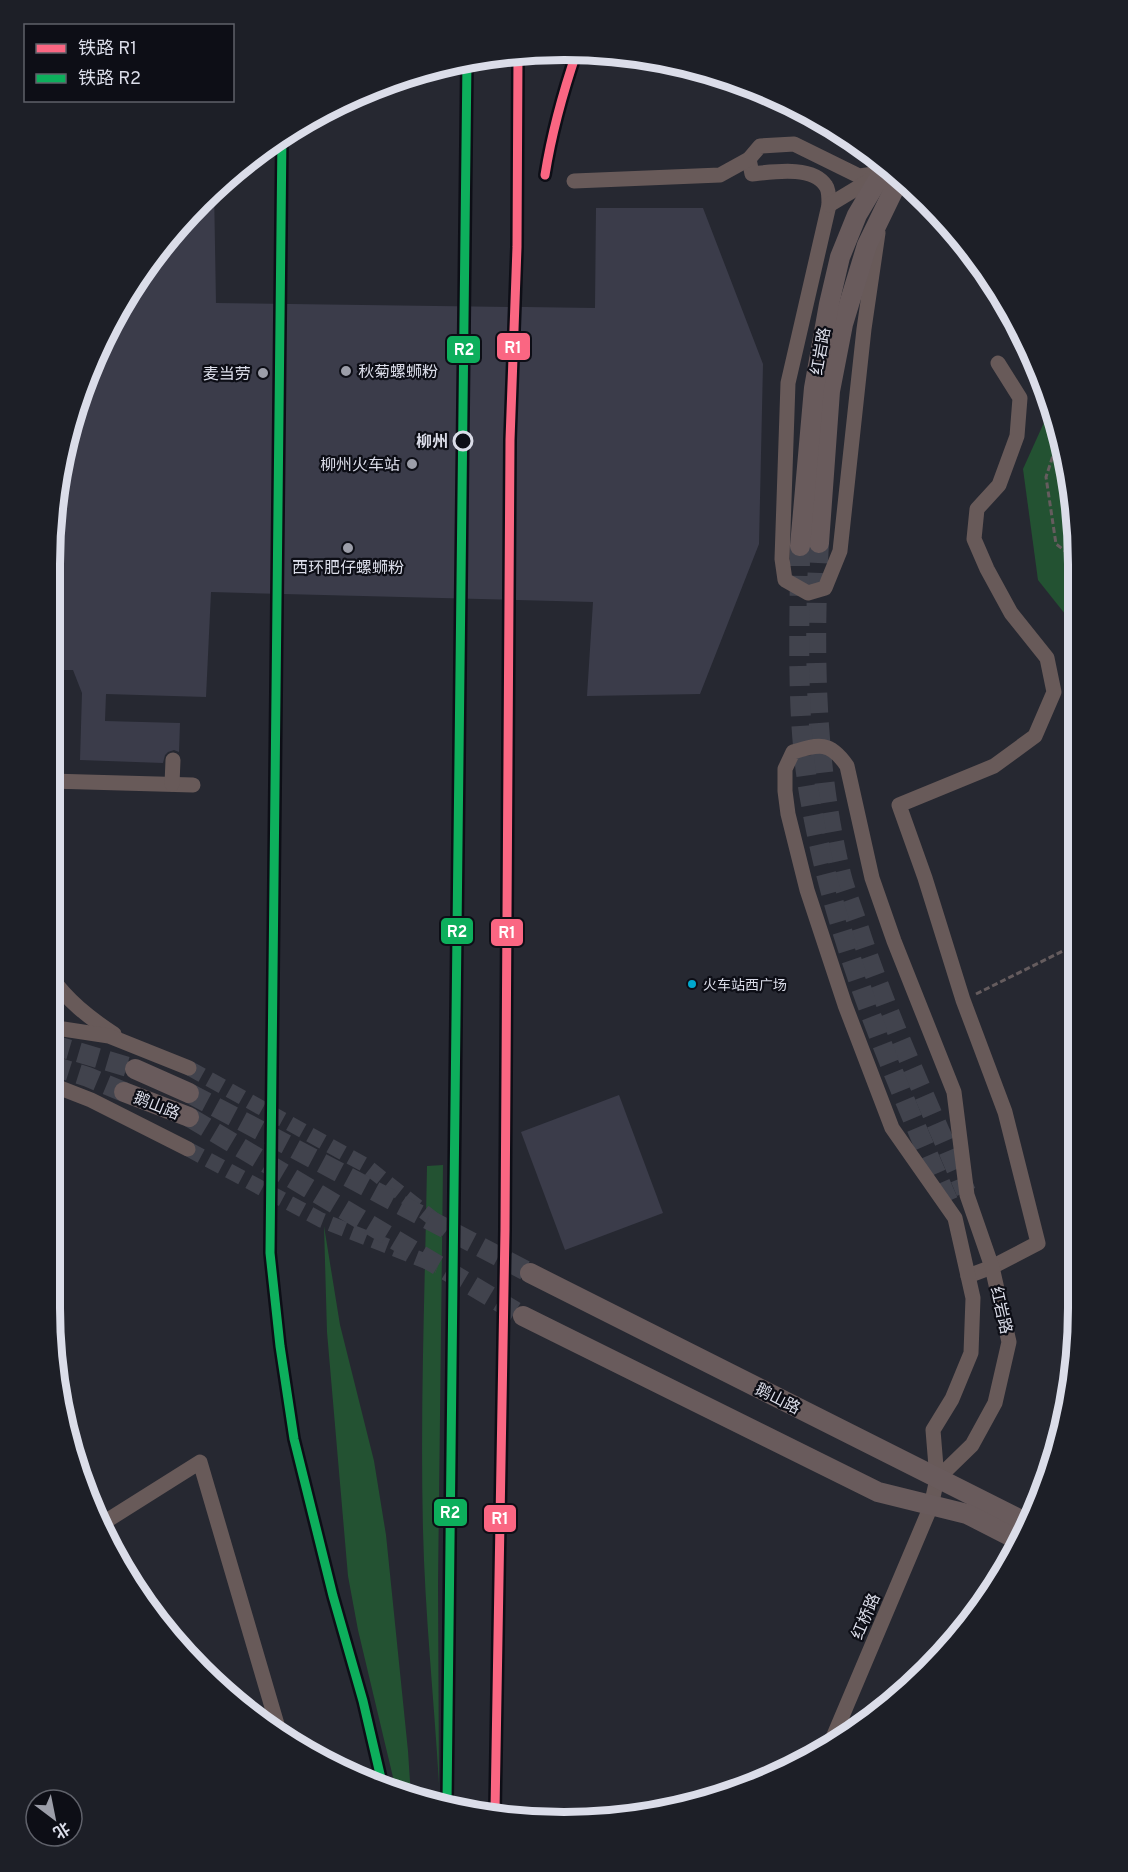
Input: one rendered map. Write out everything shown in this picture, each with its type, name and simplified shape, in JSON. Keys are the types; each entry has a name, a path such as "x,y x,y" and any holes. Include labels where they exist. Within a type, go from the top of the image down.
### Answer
{"main road":[{"name":"红岩路","path":"886,176 857,215 840,257 829,304 816,378 809,545 843,324 867,245 880,219 888,178"},
{"name":"鹅山路","path":"135,1069 189,1093"},
{"name":"鹅山路","path":"124,1092 189,1117"},
{"name":"鹅山路","path":"530,1273 1021,1520"},
{"path":"523,1316 878,1492 967,1514 1013,1537"}],"street":[{"path":"574,181 720,175 749,159 760,146 794,144 859,176 882,173"},
{"path":"749,159 752,174 784,171 814,175 827,187 829,205 788,383 782,559 784,580 808,593 825,588 840,551 864,329 880,219"},
{"path":"834,165 851,186 857,215"},
{"path":"829,205 884,175"},
{"path":"968,1276 992,1267 1038,1243 1005,1112 963,1000 925,878 899,806 994,766 1035,736 1054,693 1047,658 1011,613 974,539 977,509 999,485 1017,436 1020,398 998,363"},
{"name":"红岩路","path":"931,1506 937,1479 933,1430 952,1399 971,1353 973,1298 956,1218 892,1128 845,1005 807,890 788,814 785,769 793,752 814,745 829,747 839,754 847,766 872,878 894,941 954,1092 967,1195 992,1267 1009,1342 995,1403 972,1445 937,1479"},
{"path":"172,784 173,760"},
{"path":"60,781 193,785"},
{"path":"60,990 89,1018 124,1041"},
{"path":"60,1028 124,1041 189,1068"},
{"path":"60,1088 91,1100 188,1149"},
{"path":"107,1520 200,1462 276,1722"},
{"name":"红桥路","path":"835,1732 931,1506"}],"path":[{"path":"1055,451 1046,477 1056,544 1068,553"},
{"path":"963,1000 1068,948"}],"green space":[{"path":"1046,418 1064,498 1067,531 1068,618 1038,580 1023,469"},
{"path":"443,1165 438,1584 439,1784 424,1562 422,1439 427,1166"},
{"path":"324,1226 340,1325 374,1461 386,1535 410,1788 394,1782 358,1630 348,1576 327,1332"}],"building":[{"name":"柳州火车站","path":"214,202 216,303 595,308 596,208 703,208 763,364 759,544 700,694 587,696 593,602 211,592 206,697 106,694 105,721 180,723 179,752 174,750 168,752 163,763 80,760 82,693 73,670 60,670 60,564 64,498 77,434 98,371 128,312 164,257"},
{"path":"619,1095 663,1213 565,1250 521,1132"}],"tunnel":[{"path":"819,543 816,626 818,709 826,792 841,874 872,968 966,1192"},
{"path":"800,546 800,708 806,772 822,857 836,909 870,1011 909,1111 952,1210"},
{"path":"60,1047 135,1069"},
{"path":"60,1068 124,1092"},
{"path":"189,1068 365,1165 447,1230"},
{"path":"189,1093 530,1273"},
{"path":"189,1117 523,1316"},
{"path":"188,1149 321,1220 438,1266"}],"rail line":[{"name":"R1","path":"545,175 558,112 574,60"},
{"name":"R1","path":"495,1807 505,1230 510,440 517,247 518,62"},
{"name":"R2","path":"447,1798 467,70"},
{"name":"R2","path":"282,147 270,1253 280,1346 294,1439 381,1777"}],"place":[{"name":"秋菊螺蛳粉","path":"346,371"},
{"name":"麦当劳","path":"263,373"},
{"name":"柳州","path":"463,441"},
{"name":"柳州火车站","path":"412,464"},
{"name":"西环肥仔螺蛳粉","path":"348,548"},
{"name":"火车站西广场","path":"692,984"}]}
